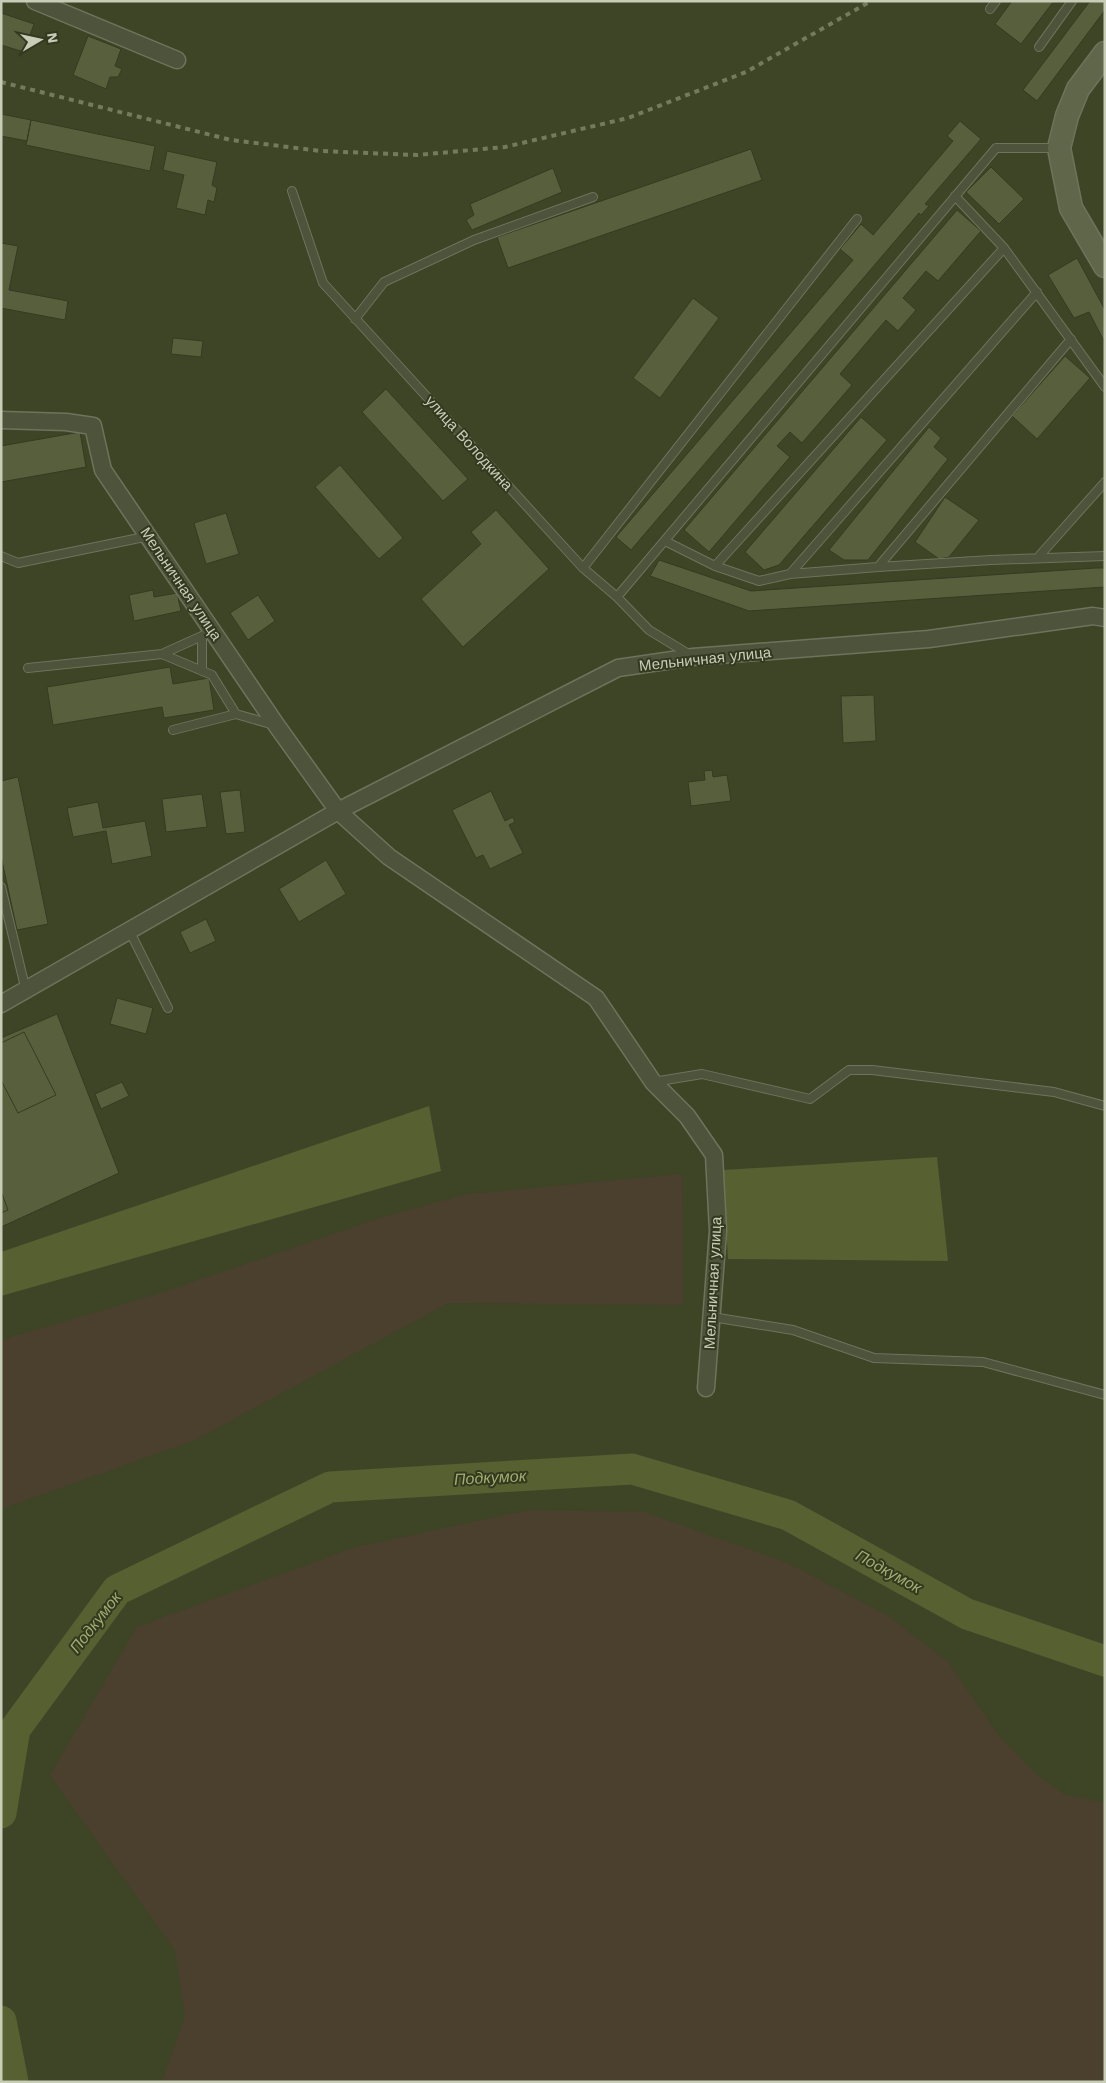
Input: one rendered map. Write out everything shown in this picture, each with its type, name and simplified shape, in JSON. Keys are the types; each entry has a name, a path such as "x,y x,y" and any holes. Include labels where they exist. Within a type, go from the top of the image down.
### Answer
{"street":[{"path":"35,1 176,60"},
{"path":"1105,53 1078,89 1067,116 1059,148 1071,208 1105,266"},
{"name":"Мельничная улица","path":"1,420 66,422 93,426 104,470 148,536 207,634 277,726 338,811 389,857 596,998 653,1082 687,1116 714,1155 718,1232 706,1388"},
{"name":"Мельничная улица","path":"1,1004 338,811 618,668 694,657 930,639 1094,616 1105,618"}],"lane":[{"path":"990,9 996,1"},
{"path":"1039,47 1072,1"},
{"path":"617,597 996,148 1059,148"},
{"name":"улица Володкина","path":"292,191 323,283 583,568 617,597 649,630 694,657"},
{"path":"956,196 1004,248 1105,387"},
{"path":"355,319 384,282 474,240 593,197"},
{"path":"583,568 857,218"},
{"path":"715,566 1004,248"},
{"path":"790,574 1037,292"},
{"path":"878,567 1070,339"},
{"path":"1040,555 1105,482"},
{"path":"1,556 18,563 148,536"},
{"path":"665,541 715,566 759,581 790,574 878,567 991,560 1105,556"},
{"path":"28,668 162,654 207,634"},
{"path":"202,671 207,634"},
{"path":"162,654 212,675 236,714"},
{"path":"173,730 236,714 277,726"},
{"path":"1,887 3,905 26,991"},
{"path":"129,930 168,1008"},
{"path":"653,1082 702,1074 810,1099 849,1070 872,1070 1054,1092 1105,1106"},
{"path":"712,1317 793,1330 874,1358 983,1362 1105,1395"}],"shaded area":[{"path":"429,1106 441,1171 1,1296 1,1252"},
{"path":"937,1157 948,1261 728,1259 723,1170"},
{"path":"682,1174 683,1305 448,1303 195,1440 1,1509 1,1340 158,1294 386,1216 468,1194"},
{"path":"529,1510 644,1512 788,1563 888,1616 948,1662 998,1735 1037,1775 1065,1795 1105,1803 1105,2082 162,2082 185,2016 175,1950 50,1775 137,1627 356,1547"}],"building":[{"path":"1012,1 1054,1 1021,44 995,24"},
{"path":"1090,1 1105,1 1105,10 1037,101 1023,90"},
{"path":"1,13 34,24 24,52 1,45"},
{"path":"88,36 121,49 115,66 122,69 118,77 110,77 106,89 73,75"},
{"path":"1,114 31,120 27,141 1,136"},
{"path":"31,120 155,146 150,171 26,145"},
{"path":"960,121 981,139 925,204 929,206 921,215 919,213 631,550 616,537 853,260 840,249 861,224 873,235 953,141 947,136"},
{"path":"751,149 762,180 508,268 497,237"},
{"path":"167,151 217,162 212,185 217,188 214,202 208,200 205,215 176,208 184,175 163,170"},
{"path":"991,167 1024,199 999,224 966,192"},
{"path":"553,168 562,192 472,230 466,220 474,215 470,204"},
{"path":"957,210 981,231 938,281 926,271 903,298 916,310 898,331 886,320 840,374 852,385 802,443 790,432 777,446 790,457 709,552 684,530"},
{"path":"1,243 18,246 9,290 68,301 65,320 1,308"},
{"path":"1077,258 1105,310 1105,343 1089,312 1074,318 1048,275"},
{"path":"693,298 719,318 660,398 633,378"},
{"path":"173,338 203,341 201,357 171,354"},
{"path":"1065,356 1090,378 1037,439 1012,416"},
{"path":"386,389 468,479 443,501 362,412"},
{"path":"861,417 887,440 779,565 764,570 745,552"},
{"path":"929,427 941,438 934,447 948,459 868,560 844,560 829,550"},
{"path":"80,432 86,467 1,482 1,446"},
{"path":"340,465 403,538 379,559 315,487"},
{"path":"945,497 979,520 949,557 939,559 915,542"},
{"path":"496,510 549,569 463,647 421,599 481,544 471,532"},
{"path":"226,513 239,554 206,564 194,523"},
{"path":"659,560 751,591 1096,568 1105,568 1105,587 749,611 650,576"},
{"path":"153,590 154,597 177,593 181,611 134,621 129,595"},
{"path":"258,595 275,621 248,640 230,613"},
{"path":"170,667 173,684 209,678 214,710 164,718 162,707 53,725 47,687"},
{"path":"874,695 876,741 843,743 841,696"},
{"path":"712,770 713,777 727,775 731,801 691,806 688,782 705,780 704,771"},
{"path":"18,777 48,924 17,930 1,856 1,781"},
{"path":"240,790 245,832 226,834 220,792"},
{"path":"491,791 505,821 513,817 515,822 509,825 523,853 490,869 483,855 476,858 452,810"},
{"path":"202,794 207,827 166,832 162,799"},
{"path":"98,802 103,828 145,821 152,856 112,864 106,831 73,837 67,808"},
{"path":"326,860 346,894 299,922 279,889"},
{"path":"206,919 216,941 190,953 180,932"},
{"path":"117,998 153,1008 146,1034 110,1024"},
{"path":"57,1014 119,1173 1,1227 1,1038"},
{"path":"24,1032 56,1095 18,1113 1,1080 1,1043"},
{"path":"122,1082 129,1096 101,1109 95,1094"},
{"path":"1,1191 8,1210 1,1213"}],"waterway":[{"name":"Подкумок","path":"1,1813 15,1729 117,1590 330,1487 632,1469 788,1515 967,1614 1105,1661"},
{"name":"Подкумок","path":"1,2021 13,2082"}],"railway":[{"path":"1,82 231,140 321,151 417,155 505,147 628,118 746,72 871,1"}]}
